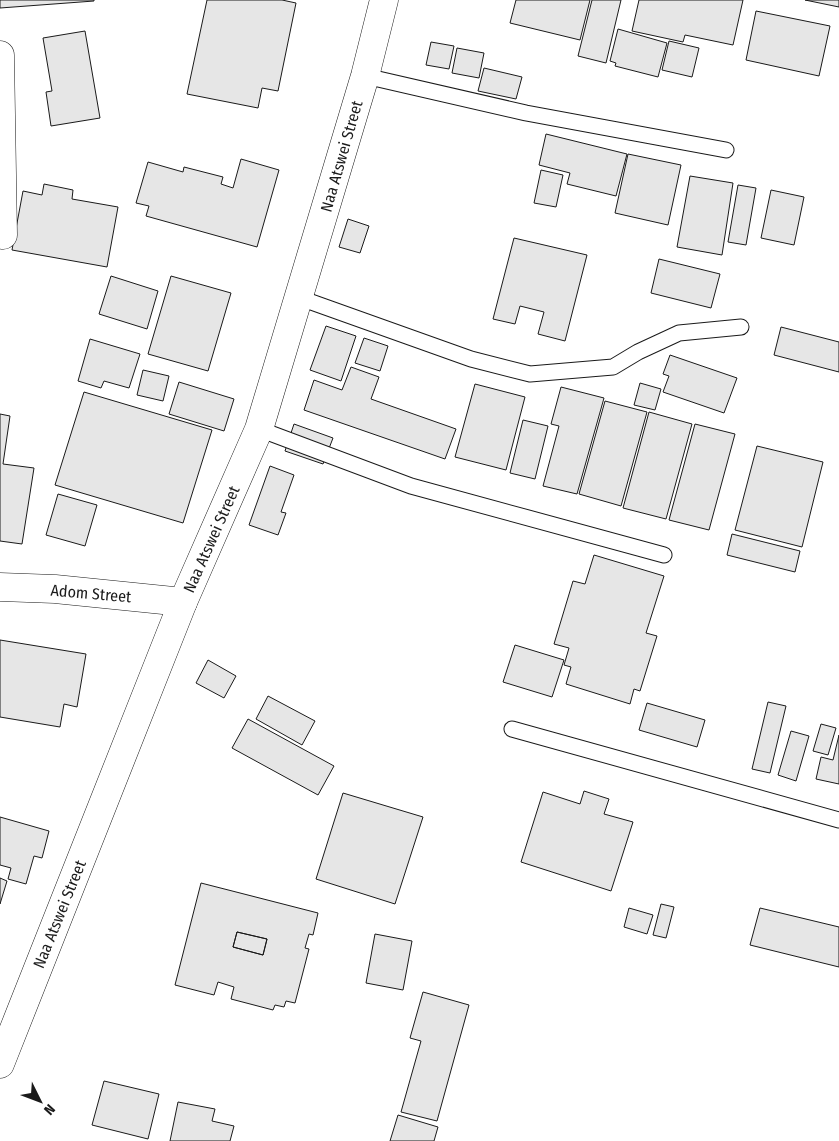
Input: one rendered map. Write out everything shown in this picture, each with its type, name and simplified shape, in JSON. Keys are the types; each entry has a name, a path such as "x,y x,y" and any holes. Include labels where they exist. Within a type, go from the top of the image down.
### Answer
{"street":[{"name":"Naa Atswei Street","path":"0,1064 183,602 259,429 300,298 365,76 384,0"},
{"path":"0,55 3,235"},
{"name":"Adom Street","path":"0,587 55,589 183,602"}],"lane":[{"path":"365,76 526,113 726,150"},
{"path":"300,298 471,359 530,374 613,367 638,352 679,333 741,327"},
{"path":"259,429 411,486 664,555"},
{"path":"512,730 839,820"}],"building":[{"path":"0,0 94,0 94,1 0,8"},
{"path":"207,0 282,0 296,3 278,91 262,88 258,108 187,94"},
{"path":"516,0 590,0 580,40 510,23"},
{"path":"592,0 621,0 606,63 578,56"},
{"path":"639,0 743,0 733,45 685,35 683,42 632,31"},
{"path":"805,0 839,0 839,7"},
{"path":"756,11 830,26 819,76 746,60"},
{"path":"618,29 667,43 658,77 615,66 616,63 610,61"},
{"path":"85,31 100,118 51,126 46,92 52,91 43,38"},
{"path":"669,41 699,48 692,77 662,70"},
{"path":"431,42 454,46 449,69 426,65"},
{"path":"457,48 484,53 479,78 452,73"},
{"path":"484,68 522,77 516,99 478,91"},
{"path":"546,134 627,154 616,196 567,184 570,173 539,165"},
{"path":"628,154 681,165 668,225 615,213"},
{"path":"241,159 279,170 257,247 146,216 149,206 136,203 148,162 183,172 184,167 223,177 221,184 233,188"},
{"path":"541,170 563,175 556,207 534,203"},
{"path":"690,176 733,183 722,255 677,247"},
{"path":"44,184 73,190 72,199 118,207 107,267 12,250 23,191 42,195"},
{"path":"738,185 756,188 746,245 728,242"},
{"path":"771,190 804,197 794,245 761,238"},
{"path":"348,219 369,226 360,253 339,247"},
{"path":"514,238 587,255 565,341 538,334 544,312 520,306 515,324 493,319"},
{"path":"659,259 720,274 711,308 651,293"},
{"path":"111,276 158,291 147,329 99,314"},
{"path":"171,276 231,293 208,371 148,354"},
{"path":"326,326 356,336 341,381 310,370"},
{"path":"781,327 839,342 839,372 774,355"},
{"path":"364,338 388,346 380,371 355,363"},
{"path":"90,339 140,354 129,388 104,381 101,388 78,381"},
{"path":"670,355 737,378 724,413 663,392 669,376 663,374"},
{"path":"351,367 379,377 371,399 456,429 445,459 304,410 314,380 342,390"},
{"path":"143,370 169,376 163,401 137,395"},
{"path":"179,382 234,399 224,431 169,414"},
{"path":"640,383 661,389 655,410 634,405"},
{"path":"475,384 525,397 506,470 455,457"},
{"path":"561,387 604,398 577,494 543,486 559,426 551,424"},
{"path":"84,392 212,430 183,523 55,485"},
{"path":"605,401 647,412 621,506 579,494"},
{"path":"649,412 692,424 666,519 623,508"},
{"path":"0,414 10,416 3,464 34,468 22,544 0,541"},
{"path":"523,420 548,426 535,479 510,473"},
{"path":"294,424 333,438 323,464 285,451"},
{"path":"695,424 735,434 709,530 669,520"},
{"path":"757,446 823,462 802,547 735,530"},
{"path":"270,466 294,475 281,512 286,513 278,535 249,525"},
{"path":"58,494 97,505 85,546 46,535"},
{"path":"732,534 800,551 795,572 727,555"},
{"path":"594,555 664,576 646,633 657,636 640,691 634,689 630,704 566,684 571,667 564,665 569,648 554,644 573,581 585,584"},
{"path":"0,640 86,654 77,707 64,704 60,727 0,717"},
{"path":"515,645 564,660 552,697 503,682"},
{"path":"208,660 236,676 224,698 196,683"},
{"path":"268,696 315,721 302,745 256,719"},
{"path":"768,702 786,706 770,773 752,769"},
{"path":"647,703 705,720 697,747 639,730"},
{"path":"248,719 334,766 318,795 232,748"},
{"path":"821,724 836,728 828,755 813,751"},
{"path":"791,731 809,736 796,781 778,775"},
{"path":"839,735 839,784 816,779 821,757 833,760"},
{"path":"584,791 609,799 604,814 633,822 611,891 521,862 543,792 580,804"},
{"path":"343,793 423,817 395,904 316,879"},
{"path":"0,817 49,831 42,858 34,856 26,884 8,879 11,868 0,865"},
{"path":"0,878 7,881 0,904"},
{"path":"201,883 318,913 313,935 309,934 305,948 309,949 295,1003 286,1001 284,1007 275,1005 273,1010 231,999 234,987 218,982 214,995 175,985","holes":["237,932 267,939 263,955 233,947"]},
{"path":"661,904 674,907 666,938 653,935"},
{"path":"629,908 653,915 647,934 624,927"},
{"path":"760,908 839,927 839,967 750,945"},
{"path":"237,932 267,939 263,955 233,947"},
{"path":"375,934 412,941 403,990 366,983"},
{"path":"423,992 469,1005 437,1121 401,1112 421,1041 410,1038"},
{"path":"104,1081 159,1094 148,1139 92,1125"},
{"path":"178,1102 215,1109 212,1121 234,1126 230,1141 170,1141"},
{"path":"398,1115 438,1127 434,1141 390,1141"}]}
